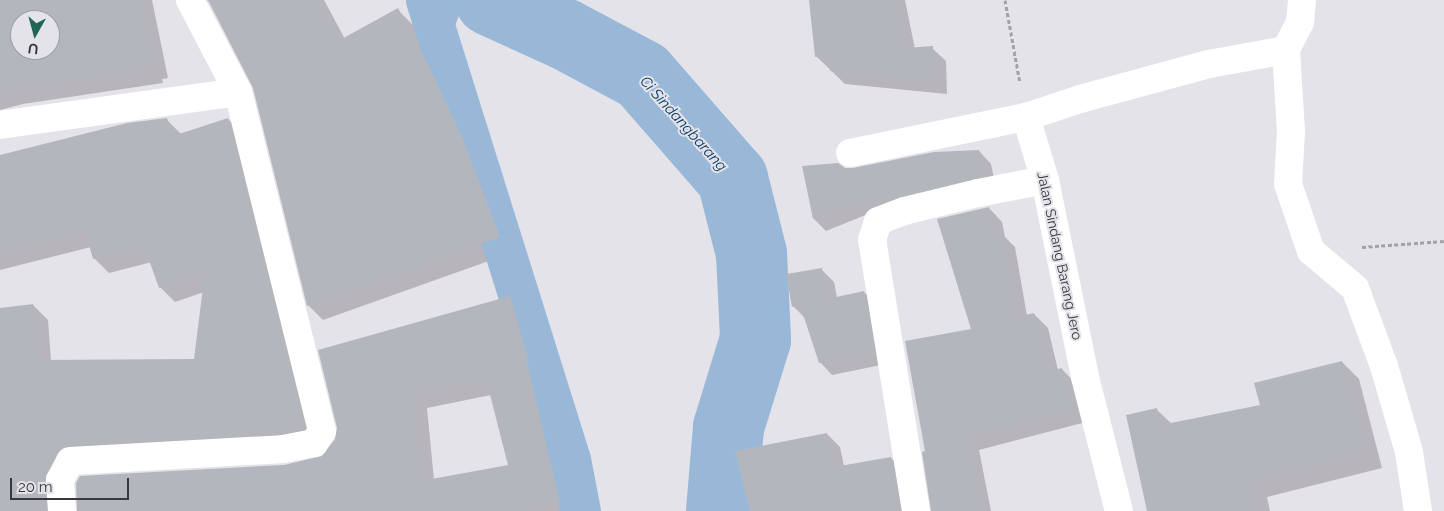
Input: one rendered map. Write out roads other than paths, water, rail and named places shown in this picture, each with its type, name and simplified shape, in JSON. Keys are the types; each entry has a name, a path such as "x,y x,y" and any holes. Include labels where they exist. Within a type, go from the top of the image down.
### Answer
{"street":[{"path":"62,511 60,480 70,461 283,449 314,442 322,431 238,92 190,0"},
{"path":"1302,0 1300,22 1286,50 1291,131 1288,184 1311,251 1354,288 1387,375 1409,452 1418,511"},
{"path":"850,154 1026,117 1080,99 1209,64 1286,50"},
{"path":"0,125 238,92"},
{"name":"Jalan Sindang Barang Jero","path":"1026,117 1045,180 1085,377 1119,511"},
{"path":"916,511 872,240 878,221 904,211 978,193 1045,180"}],"water":[{"path":"411,0 471,0 460,13 453,31 436,32 422,23"}],"waterway":[{"path":"426,0 570,459 580,511"},
{"name":"Ci Sindangbarang","path":"490,0 565,34 642,75 732,178 751,253 755,339 728,427 721,511"}]}
